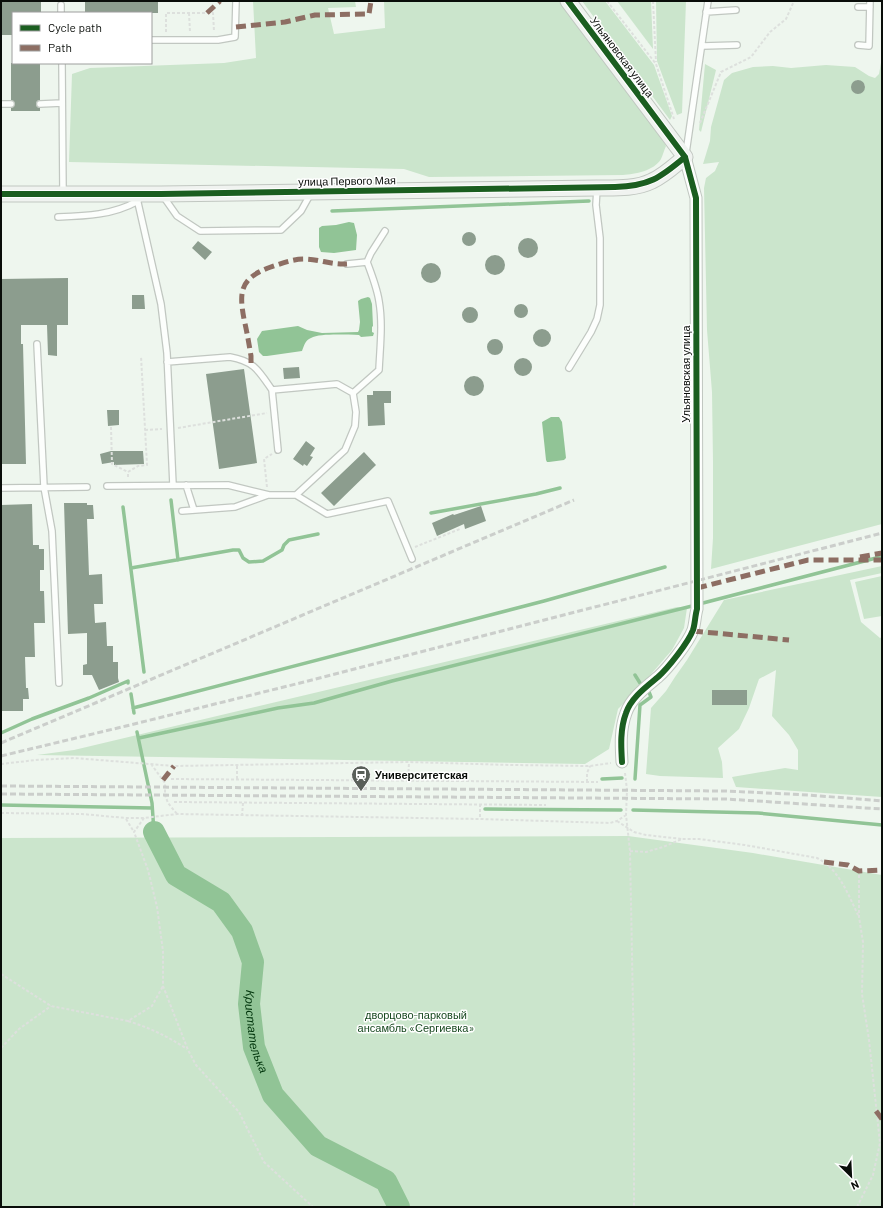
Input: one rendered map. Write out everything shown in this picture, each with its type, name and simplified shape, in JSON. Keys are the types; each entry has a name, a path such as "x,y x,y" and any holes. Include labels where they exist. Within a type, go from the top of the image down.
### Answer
{"street":[{"name":"Ульяновская улица","path":"568,1 686,157 696,198 697,609 692,631 677,655 659,676 642,690 632,702 626,713 620,742 622,762"},
{"name":"улица Первого Мая","path":"1,194 64,194 137,198 161,194 626,187 652,181 686,157"}],"lane":[{"path":"152,40 218,40 235,37 236,1"},
{"path":"686,157 703,46 708,1"},
{"path":"858,8 870,4 869,46 858,45"},
{"path":"61,5 61,12"},
{"path":"706,12 736,10"},
{"path":"703,46 737,45"},
{"path":"62,64 64,194"},
{"path":"40,104 62,103"},
{"path":"1,104 11,104"},
{"path":"569,368 597,320 600,305 600,238 596,205 597,188"},
{"path":"161,194 177,216 200,231 281,230 301,211 312,191"},
{"path":"58,217 100,214 124,208 137,198 161,304 167,362 173,485"},
{"path":"353,393 380,370 381,313 377,290 367,262 385,231"},
{"path":"347,264 367,262"},
{"path":"37,344 44,487 52,531 59,683"},
{"path":"167,362 230,358 240,359 251,363 260,372 272,390 278,450"},
{"path":"272,390 338,384 353,393"},
{"path":"296,495 346,450 355,426 356,412 353,393"},
{"path":"106,486 228,484 269,495 296,495 327,514 388,501 412,560"},
{"path":"186,485 194,510"},
{"path":"1,488 87,486"},
{"path":"182,511 235,507 269,495"}],"path":[{"path":"607,1 656,64"},
{"path":"653,1 656,64 675,120"},
{"path":"698,129 722,72 752,57 770,32 786,19 794,1"},
{"path":"166,32 166,13 213,13 214,31 219,32"},
{"path":"189,13 190,32"},
{"path":"128,472 138,466 147,465 141,356"},
{"path":"145,430 184,428 274,412"},
{"path":"111,427 112,464 128,472"},
{"path":"266,477 264,459 278,450"},
{"path":"128,472 128,486"},
{"path":"408,550 460,529"},
{"path":"1,764 74,758 109,762 141,762 174,766 409,762 590,766 622,762 627,776 626,815 630,852 634,1050 634,1207"},
{"path":"408,782 409,762"},
{"path":"150,764 165,783 165,795 168,803 176,814"},
{"path":"237,765 237,780"},
{"path":"587,782 587,773 590,766"},
{"path":"171,779 408,782 598,782"},
{"path":"174,802 546,804"},
{"path":"242,803 242,816"},
{"path":"480,804 480,818"},
{"path":"1,813 82,814 126,818 144,818 176,814 480,818 610,823 617,821 626,815"},
{"path":"126,818 134,832 148,870 157,906 163,951 163,986 188,1050 196,1065 239,1112 264,1162 313,1207"},
{"path":"134,832 144,818"},
{"path":"617,821 634,832 646,835 682,839 717,840 817,858 824,862 832,870 843,885 859,917"},
{"path":"630,852 646,852 682,839"},
{"path":"857,1207 873,1175 880,1143 869,1040 862,994 863,942 859,917 859,871"},
{"path":"1,974 51,1006 128,1021 144,1026 166,1035 188,1050"},
{"path":"128,1021 152,1006 163,986"},
{"path":"1,1048 19,1029 51,1006"}],"green space":[{"path":"253,1 355,1 356,7 328,8 334,34 385,28 384,1 560,1 659,133 666,146 661,159 654,166 638,173 623,175 429,177 404,169 69,162 72,74 90,68 224,63 256,58"},
{"path":"582,1 605,1 654,65 672,116 670,120"},
{"path":"617,1 651,1 653,49"},
{"path":"656,1 686,1 682,113 677,115 657,61"},
{"path":"882,57 882,524 711,569 713,538 712,392 707,330 704,188 706,178 715,171 719,162 703,164 710,141 711,127 724,80 732,73 753,67 773,66 791,68 826,65 855,67 875,78 879,74","holes":["856,80 861,81 865,85 864,90 860,93 855,93 852,89 852,84"]},
{"path":"705,64 716,70 701,132 699,130"},
{"path":"882,566 882,573 850,580 861,622 880,638 882,637 882,797 736,787 732,777 785,768 798,770 798,750 789,735 772,716 776,670 759,679 749,708 739,729 718,748 722,762 723,778 660,776 646,774 651,708 666,691 687,660 724,600"},
{"path":"882,576 882,616 864,619 855,582"},
{"path":"677,607 687,608 684,628 672,650 640,687 618,709 609,749 585,764 37,755 74,750"},
{"name":"дворцово-парковый ансамбль «Сергиевка»","path":"628,836 753,853 882,875 882,1207 1,1207 1,838"}],"shaded area":[{"path":"349,222 354,223 357,235 356,250 334,253 321,252 319,247 319,228 322,226"},
{"path":"368,297 370,298 372,304 373,336 361,337 359,335 321,335 307,340 302,351 267,356 263,356 259,352 257,339 262,331 298,326 307,330 322,333 358,332 360,322 358,301"},
{"path":"551,417 559,417 562,422 566,458 564,460 547,462 542,422"}],"building":[{"path":"1,1 41,1 41,12 12,12 12,35 1,35"},
{"path":"85,1 158,1 158,13 85,12"},
{"path":"11,63 40,64 40,100 37,101 36,104 37,107 40,108 40,111 11,111 11,108 15,104 11,100"},
{"path":"858,80 863,82 865,87 863,92 858,94 853,92 851,87 853,82"},
{"path":"469,232 474,234 476,239 474,244 469,246 464,244 462,239 464,234"},
{"path":"528,238 535,241 538,248 535,255 528,258 521,255 518,248 521,241"},
{"path":"198,241 212,252 205,260 192,248"},
{"path":"495,255 502,258 505,265 502,272 495,275 488,272 485,265 488,258"},
{"path":"431,263 438,266 441,273 438,280 431,283 424,280 421,273 424,266"},
{"path":"68,278 68,325 57,325 57,356 48,355 47,325 21,325 21,344 23,344 26,464 1,464 1,279"},
{"path":"132,295 144,295 145,309 132,309"},
{"path":"521,304 526,306 528,311 526,316 521,318 516,316 514,311 516,306"},
{"path":"470,307 477,312 478,315 473,322 470,323 463,318 462,315 467,308"},
{"path":"538,329 546,329 551,334 549,345 546,347 538,347 533,342 533,334"},
{"path":"495,339 502,344 503,347 498,354 495,355 488,350 487,347 492,340"},
{"path":"519,358 527,358 532,363 530,374 527,376 519,376 514,371 514,363"},
{"path":"299,367 300,378 284,379 283,368"},
{"path":"244,369 257,463 219,469 206,374"},
{"path":"474,376 481,379 484,386 481,393 474,396 467,393 464,386 467,379"},
{"path":"373,391 391,391 391,403 384,403 385,425 368,426 367,395 373,395"},
{"path":"107,410 119,410 119,425 108,426"},
{"path":"306,441 315,448 310,456 313,457 307,466 304,464 303,466 293,459"},
{"path":"111,451 143,451 144,464 114,465 114,462 102,464 100,454"},
{"path":"364,452 376,465 334,506 321,493"},
{"path":"64,503 87,503 87,505 93,505 94,519 87,519 89,575 102,574 103,604 94,604 95,623 106,622 107,646 113,646 113,662 118,662 119,682 99,690 92,675 83,675 83,665 87,664 87,633 68,634"},
{"path":"32,504 33,545 39,545 39,549 44,549 44,570 40,570 40,591 44,591 45,623 34,623 35,657 25,657 26,688 28,688 29,699 23,699 23,711 1,711 1,505"},
{"path":"481,506 486,521 465,529 464,524 437,536 432,523 453,514 454,515"},
{"path":"712,690 747,690 747,705 712,705"}],"waterway":[{"path":"332,211 589,201"},
{"path":"431,513 536,494 560,488"},
{"path":"171,500 178,560"},
{"path":"123,507 144,672"},
{"path":"131,568 233,550 239,550 243,558 249,562 263,561 282,550 284,545 289,540 318,534"},
{"path":"703,603 880,557"},
{"path":"133,708 544,601 665,567"},
{"path":"139,738 278,708 314,703 392,681 692,606"},
{"path":"635,675 640,683"},
{"path":"1,733 32,719 89,698 128,681 128,683"},
{"path":"635,779 640,705 651,697 649,692"},
{"path":"131,694 134,713"},
{"path":"137,732 152,803 154,832"},
{"path":"602,779 622,778"},
{"path":"1,805 152,808"},
{"path":"485,809 621,810"},
{"path":"633,810 758,813 882,825"},
{"name":"Кристателька","path":"154,832 176,875 221,902 242,931 253,962 249,1004 254,1047 273,1095 318,1146 386,1181 399,1207"}],"railway":[{"path":"1,743 574,500"},
{"path":"1,756 300,683 882,533"},
{"path":"1,786 726,791 809,795 882,801"},
{"path":"1,794 726,799 882,809"}],"marked path":[{"path":"207,13 220,1"},
{"path":"236,27 285,22 315,15 369,14 371,1"},
{"path":"251,363 242,310 242,294 247,282 259,272 295,260 309,259 336,264 347,264"},
{"path":"860,557 882,553"},
{"path":"697,588 808,560 882,560"},
{"path":"693,631 789,640"},
{"path":"163,780 174,766"},
{"path":"824,862 848,865 859,871 882,870"},
{"path":"876,1111 882,1119"}],"cycle path":[{"path":"568,1 685,157 696,198 697,609 693,630 682,648 667,668 639,693 628,708 622,731 622,762"},
{"path":"1,194 161,194 615,187 637,185 653,180 685,157"}],"place":[{"name":"Университетская","path":"361,792"}]}
